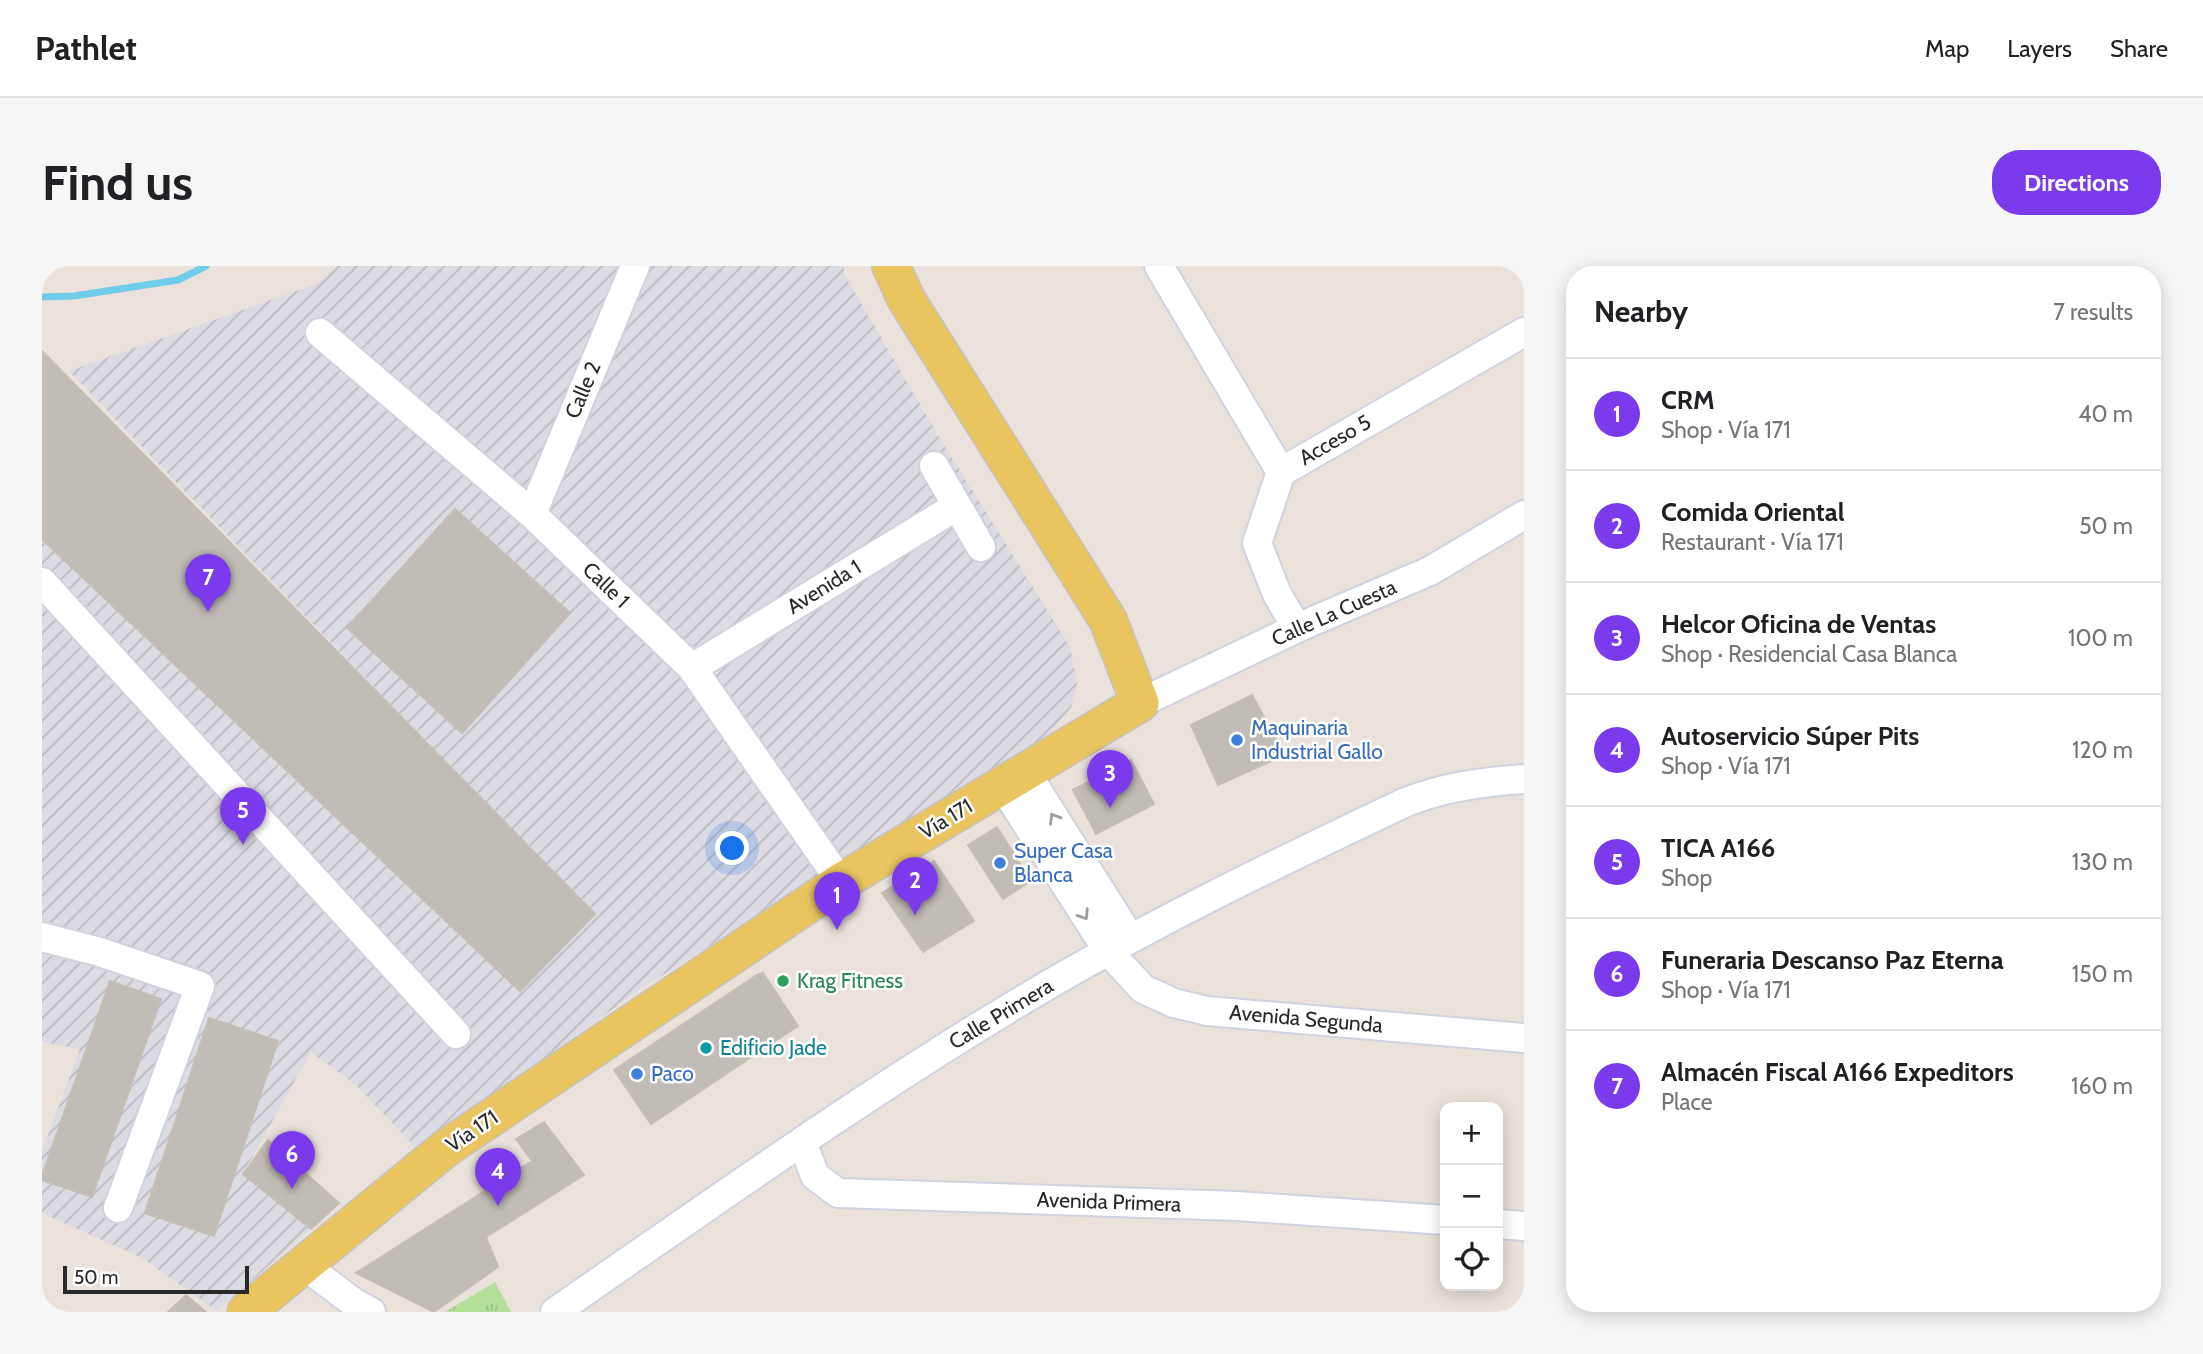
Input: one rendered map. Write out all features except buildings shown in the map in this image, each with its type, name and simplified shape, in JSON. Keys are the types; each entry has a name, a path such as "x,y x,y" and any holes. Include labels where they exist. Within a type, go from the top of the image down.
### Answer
{"main road":[{"path":"891,266 906,299 1108,620 1140,703"},
{"name":"Vía 171","path":"246,1312 446,1148 841,882 1140,703"}],"street":[{"name":"Calle 2","path":"532,514 635,266"},
{"name":"Acceso 5","path":"1159,266 1281,472 1524,332"},
{"name":"Calle 1","path":"320,333 532,514 692,668 841,882"},
{"path":"933,466 981,547"},
{"path":"1281,472 1257,543 1277,594 1297,628"},
{"name":"Avenida 1","path":"692,668 957,506"},
{"name":"Calle La Cuesta","path":"1140,703 1297,628 1430,570 1524,515"},
{"path":"42,582 456,1034"},
{"name":"Avenida Segunda","path":"1014,778 1119,945 1143,989 1174,1003 1207,1011 1524,1038"},
{"name":"Calle Primera","path":"555,1312 802,1142 1017,1003 1203,898 1432,792 1482,782 1524,779"},
{"path":"42,937 100,952 200,986 118,1208"},
{"name":"Avenida Primera","path":"802,1142 815,1176 838,1193 1237,1206 1440,1220"},
{"path":"1503,1224 1524,1226"},
{"path":"305,1266 371,1312"}],"shaded area":[{"path":"337,266 844,266 844,274 941,440 1070,647 1077,682 1072,706 1046,738 640,989 419,1151 356,1085 311,1052 243,1174 311,1229 217,1311 142,1258 42,1213 42,1151 80,1049 42,1042 42,351 482,799 69,371 319,283"}],"green space":[{"path":"495,1282 511,1312 445,1312"}],"waterway":[{"path":"42,297 74,296 178,280 206,266"}],"place":[{"name":"Almacén Fiscal A166 Expeditors","path":"208,612"},
{"name":"Maquinaria Industrial Gallo","path":"1237,740"},
{"name":"Helcor Oficina de Ventas","path":"1110,808"},
{"name":"TICA A166","path":"243,845"},
{"name":"Super Casa Blanca","path":"1000,863"},
{"name":"Comida Oriental","path":"915,915"},
{"name":"CRM","path":"837,930"},
{"name":"Krag Fitness","path":"783,981"},
{"name":"Edificio Jade","path":"706,1048"},
{"name":"Paco","path":"637,1074"},
{"name":"Funeraria Descanso Paz Eterna","path":"292,1189"},
{"name":"Autoservicio Súper Pits","path":"498,1206"}]}
